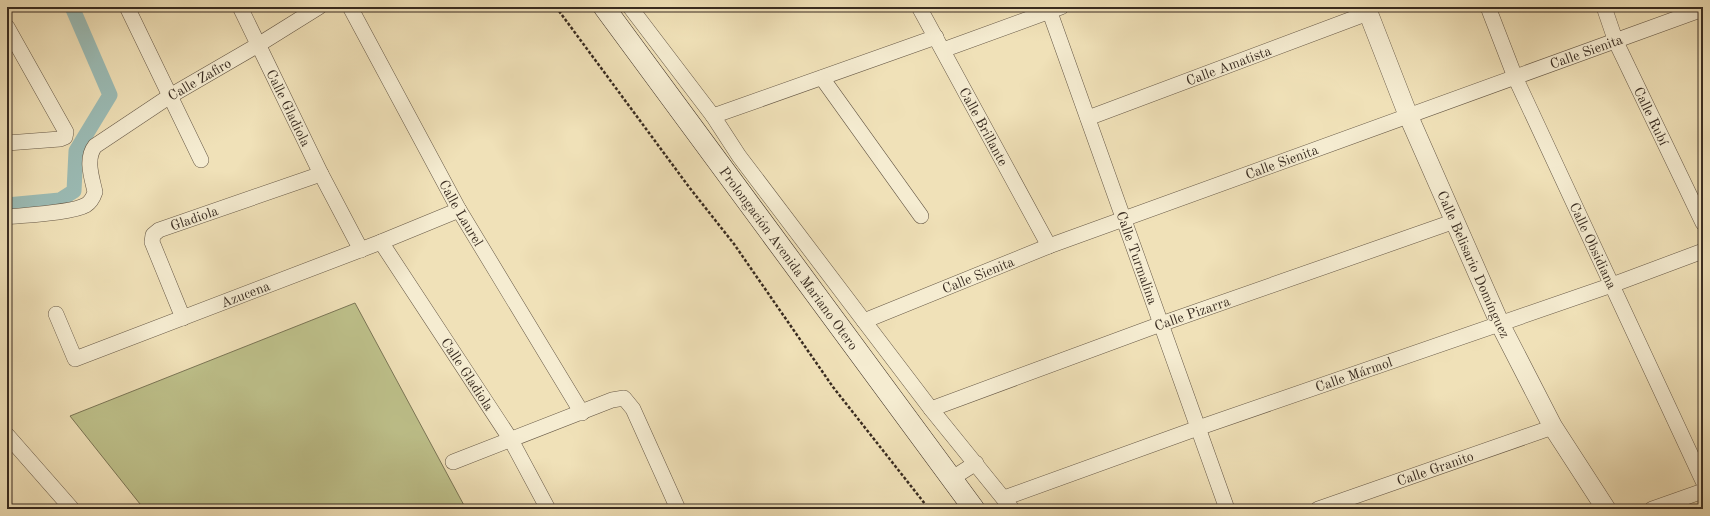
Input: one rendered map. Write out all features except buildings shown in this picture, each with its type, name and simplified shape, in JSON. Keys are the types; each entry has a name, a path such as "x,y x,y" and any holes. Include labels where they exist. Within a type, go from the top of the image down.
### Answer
{"main road":[{"name":"Prolongación Avenida Mariano Otero","path":"604,7 974,509"}],"street":[{"path":"127,7 201,160"},
{"name":"Calle Gladiola","path":"240,7 321,174 361,250"},
{"name":"Calle Zafiro","path":"7,217 77,209 88,204 94,197 90,161 92,151 95,146 170,96 258,45 319,7"},
{"name":"Calle Laurel","path":"350,7 458,210 582,413"},
{"name":"Calle Brillante","path":"919,7 1049,246"},
{"name":"Calle Obsidiana","path":"1488,7 1516,77 1703,481"},
{"name":"Calle Rubí","path":"1604,7 1616,42 1703,223"},
{"path":"943,50 1053,8"},
{"name":"Calle Turmalina","path":"1053,8 1088,118 1227,509"},
{"name":"Calle Sienita","path":"864,321 1049,246 1408,115 1616,42 1703,9"},
{"name":"Calle Amatista","path":"1088,118 1367,10"},
{"name":"Calle Belisario Domínguez","path":"1367,10 1408,115 1500,324 1553,427 1606,509"},
{"name":"Prolongación Avenida Mariano Otero","path":"634,13 712,116 739,156 931,409 1008,504"},
{"path":"7,27 66,130 65,137 60,139 7,143"},
{"path":"712,116 822,78 936,36"},
{"path":"822,78 921,216"},
{"name":"Gladiola","path":"183,318 152,242 153,234 159,230 321,174"},
{"name":"Azucena","path":"56,314 75,358 361,250 458,210"},
{"name":"Calle Pizarra","path":"931,409 1161,324 1454,221"},
{"name":"Calle Gladiola","path":"381,242 511,440 548,509"},
{"name":"Calle Mármol","path":"1008,504 1198,428 1612,285 1703,251"},
{"path":"453,462 582,413 612,400 624,398 633,409 678,509"},
{"name":"Calle Granito","path":"1318,509 1553,427"},
{"path":"7,435 72,509"},
{"path":"951,479 976,463"},
{"path":"1652,509 1703,491"}],"path":[{"path":"556,7 679,174 734,244 833,387 929,509"}],"green space":[{"path":"355,303 466,509 144,509 70,416"}],"waterway":[{"path":"7,205 60,200 74,191 76,151 110,95 72,7"}]}
